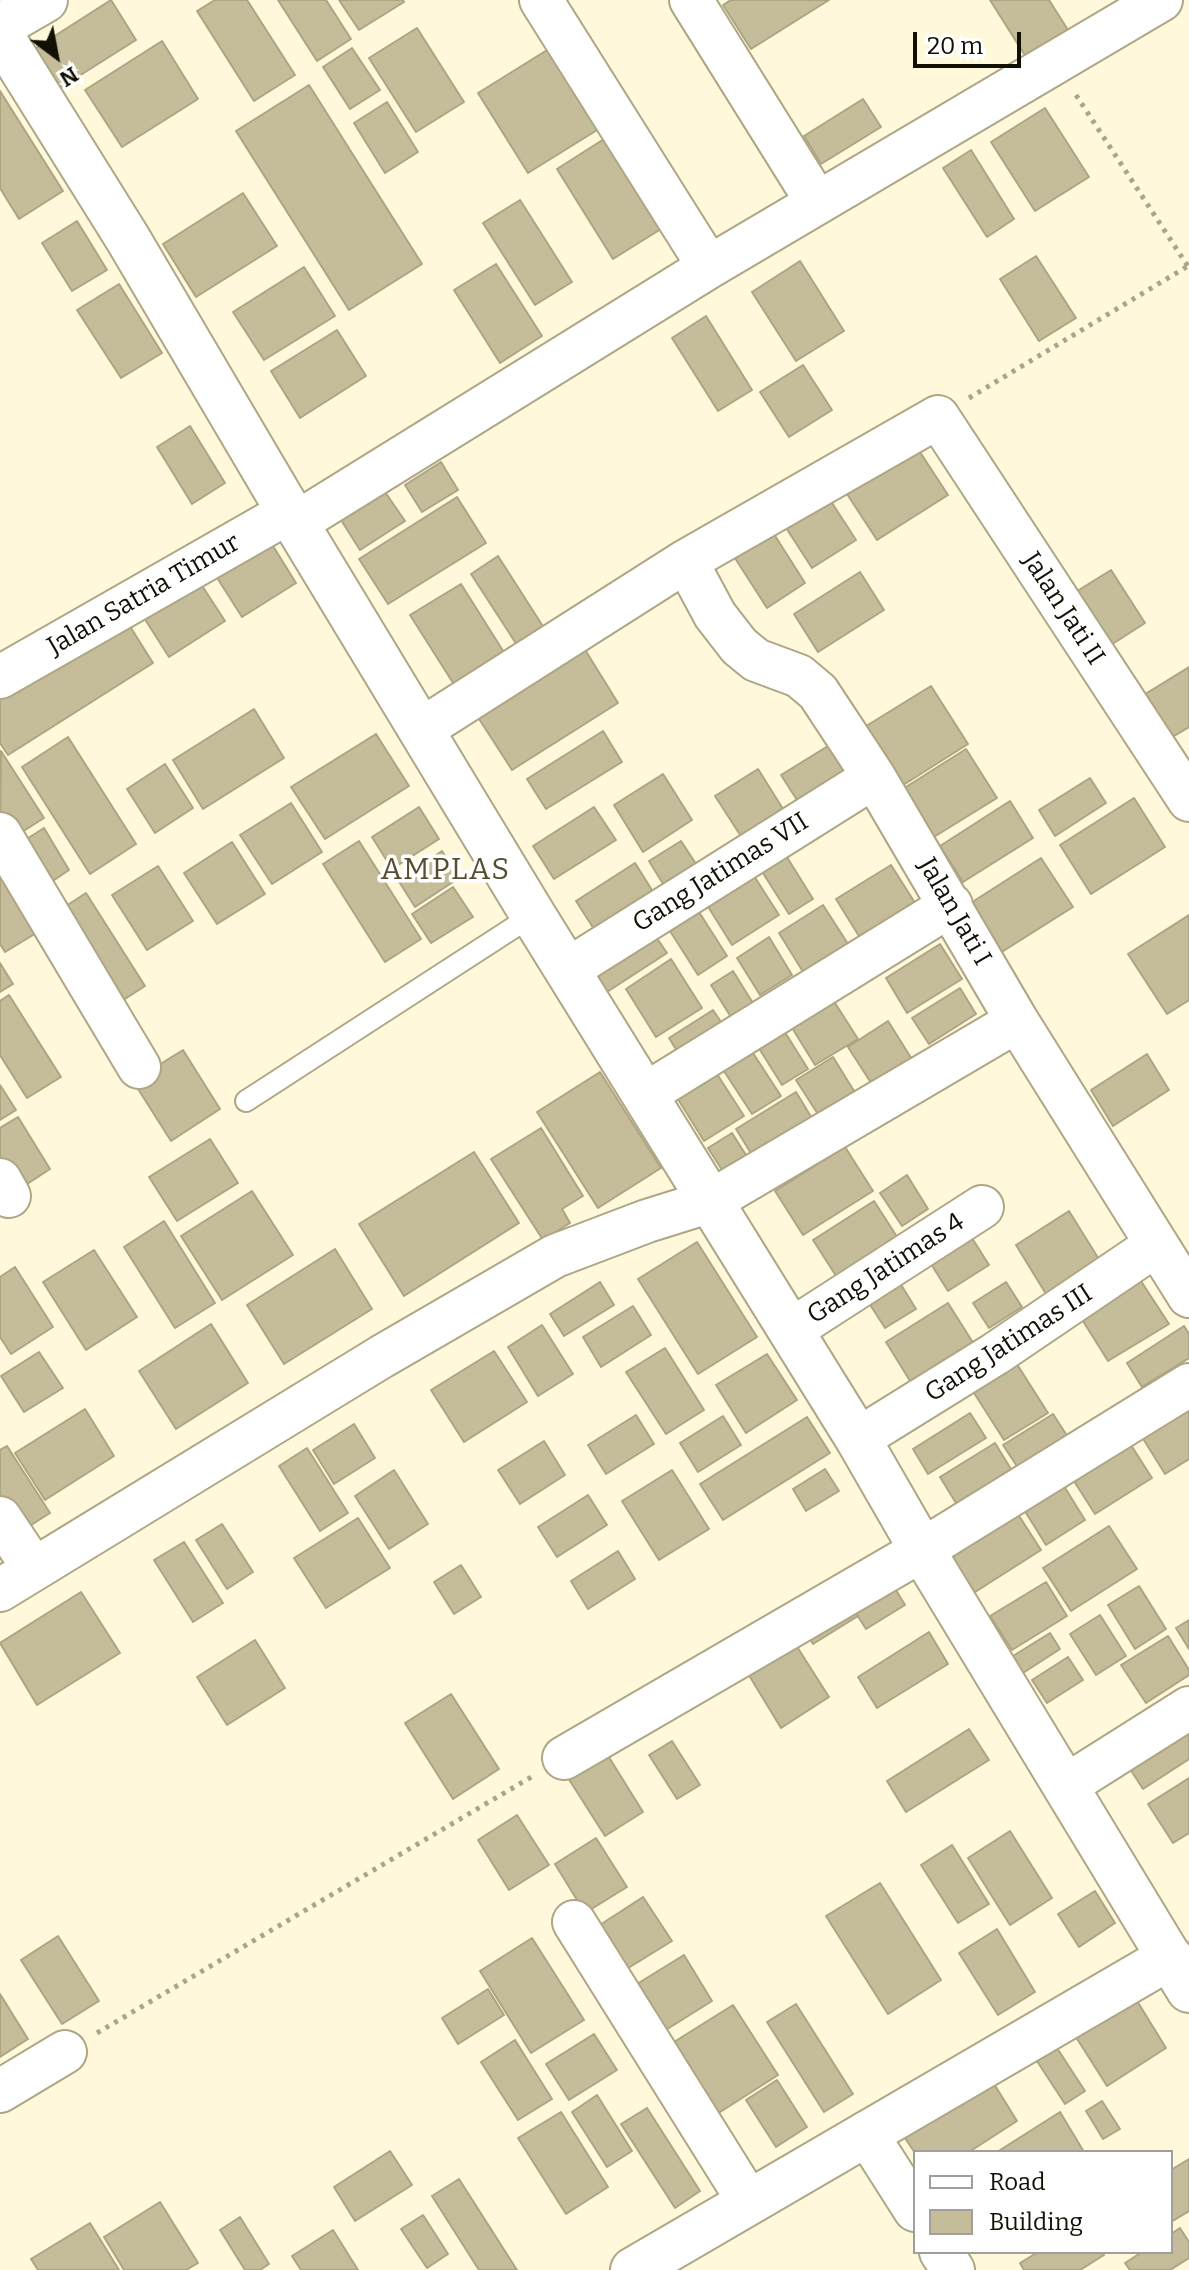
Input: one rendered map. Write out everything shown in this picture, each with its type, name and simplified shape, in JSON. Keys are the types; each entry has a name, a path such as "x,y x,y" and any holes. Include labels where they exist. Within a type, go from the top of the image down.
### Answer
{"street":[{"path":"0,26 45,0"},
{"path":"541,0 709,267"},
{"path":"691,0 817,202"},
{"name":"Jalan Satria Timur","path":"0,677 292,518 1054,63 1135,6"},
{"path":"0,34 128,239 292,518 533,915 858,1439 922,1550 1067,1785 1183,1964 866,2133 633,2270"},
{"path":"422,729 686,561 938,417"},
{"name":"Jalan Jati II","path":"938,417 1189,800"},
{"name":"Jalan Jati I","path":"686,561 726,631 756,660 799,676 818,692 874,777 1017,1021 1189,1296"},
{"name":"Gang Jatimas VII","path":"567,970 874,777"},
{"path":"0,834 139,1067"},
{"path":"644,1095 951,905"},
{"path":"0,1518 17,1579 381,1357 555,1256 647,1221 711,1201 1017,1021"},
{"name":"Gang Jatimas 4","path":"791,1330 982,1207"},
{"name":"Gang Jatimas III","path":"858,1439 995,1354 1156,1245"},
{"path":"564,1758 922,1550 1189,1385"},
{"path":"1067,1785 1189,1708"},
{"path":"574,1922 749,2202"},
{"path":"0,2091 65,2052"},
{"path":"866,2133 913,2207"}],"lane":[{"path":"246,1101 533,915"}],"path":[{"path":"938,417 1188,267 1054,63"},
{"path":"65,2052 564,1758"}],"building":[{"path":"111,0 136,40 52,93 28,53"},
{"path":"215,0 247,0 295,75 254,101 197,11"},
{"path":"278,0 326,0 351,39 317,61"},
{"path":"339,0 403,0 404,2 359,30"},
{"path":"731,0 829,0 751,49 723,5"},
{"path":"990,0 1049,0 1068,30 1026,57"},
{"path":"417,28 464,102 416,132 369,58"},
{"path":"162,41 198,99 122,147 85,90"},
{"path":"552,47 602,127 528,173 478,93"},
{"path":"352,48 380,90 350,109 323,67"},
{"path":"309,85 422,264 349,310 236,131"},
{"path":"0,91 63,191 19,219 0,188"},
{"path":"863,99 881,127 821,164 804,136"},
{"path":"387,102 418,152 385,173 354,123"},
{"path":"1045,108 1089,177 1035,211 991,142"},
{"path":"604,139 661,229 613,259 557,169"},
{"path":"971,150 1014,219 987,237 943,168"},
{"path":"243,193 277,246 196,297 163,244"},
{"path":"520,200 572,282 535,305 483,223"},
{"path":"77,221 107,270 72,291 42,243"},
{"path":"1036,256 1076,318 1039,341 1000,279"},
{"path":"800,261 844,331 796,361 752,292"},
{"path":"496,264 542,336 500,363 454,290"},
{"path":"304,267 335,316 264,360 233,312"},
{"path":"119,284 162,353 121,378 77,310"},
{"path":"706,316 752,390 718,411 672,338"},
{"path":"337,330 366,376 300,418 271,371"},
{"path":"803,365 832,410 789,437 760,392"},
{"path":"190,426 225,483 192,504 157,447"},
{"path":"918,449 948,495 877,540 847,494"},
{"path":"441,462 458,490 422,512 405,485"},
{"path":"385,492 405,521 360,550 341,520"},
{"path":"825,492 856,540 812,568 781,520"},
{"path":"457,497 486,543 388,604 359,559"},
{"path":"263,530 296,583 242,617 209,565"},
{"path":"772,531 805,583 767,608 733,555"},
{"path":"498,556 544,628 517,645 471,574"},
{"path":"1111,570 1145,623 1100,652 1066,598"},
{"path":"860,572 884,610 818,652 794,614"},
{"path":"197,578 225,621 169,657 141,613"},
{"path":"461,584 505,654 455,686 410,615"},
{"path":"126,620 153,663 8,755 0,743 0,699"},
{"path":"579,640 618,703 512,770 472,708"},
{"path":"1189,667 1189,727 1169,739 1142,696"},
{"path":"931,686 968,744 900,787 863,728"},
{"path":"254,709 284,758 203,809 173,760"},
{"path":"603,731 622,762 546,809 527,779"},
{"path":"376,734 409,786 325,839 291,787"},
{"path":"68,737 136,844 90,874 22,767"},
{"path":"828,746 851,782 804,811 781,775"},
{"path":"966,749 997,798 929,840 898,792"},
{"path":"1,751 44,818 8,841 0,828"},
{"path":"165,764 193,808 155,833 127,789"},
{"path":"758,769 788,817 746,844 715,796"},
{"path":"663,774 692,820 643,852 614,805"},
{"path":"1090,778 1106,803 1055,836 1039,810"},
{"path":"1134,798 1165,847 1091,894 1060,845"},
{"path":"1010,801 1033,838 963,882 940,846"},
{"path":"291,803 322,852 272,884 240,835"},
{"path":"419,807 439,839 392,869 372,837"},
{"path":"594,807 616,840 554,879 533,846"},
{"path":"44,828 69,870 41,889 14,847"},
{"path":"359,841 421,939 385,962 323,864"},
{"path":"681,841 706,879 673,900 649,861"},
{"path":"232,842 265,894 217,924 184,873"},
{"path":"442,851 459,878 415,907 398,880"},
{"path":"785,854 813,899 789,914 761,870"},
{"path":"1041,858 1073,907 997,955 966,906"},
{"path":"0,862 43,929 5,952 0,944"},
{"path":"635,863 660,903 601,940 576,901"},
{"path":"891,865 917,906 862,941 836,899"},
{"path":"158,866 193,921 147,950 112,895"},
{"path":"754,876 779,915 732,945 707,905"},
{"path":"453,887 473,917 431,943 412,914"},
{"path":"86,893 145,986 108,1010 49,917"},
{"path":"823,905 850,947 805,975 779,933"},
{"path":"699,912 727,956 698,975 670,931"},
{"path":"1189,915 1189,1000 1167,1014 1128,954"},
{"path":"650,928 667,953 607,992 591,967"},
{"path":"769,937 792,975 760,995 737,958"},
{"path":"940,944 962,979 907,1013 886,978"},
{"path":"671,959 702,1008 656,1037 626,989"},
{"path":"0,963 13,984 0,992"},
{"path":"733,971 756,1008 734,1022 711,985"},
{"path":"960,988 976,1014 929,1044 912,1018"},
{"path":"828,992 858,1039 815,1065 786,1018"},
{"path":"9,995 61,1077 27,1098 0,1055 0,1001"},
{"path":"713,1010 727,1031 682,1059 669,1038"},
{"path":"888,1021 913,1061 873,1086 848,1047"},
{"path":"781,1026 808,1069 782,1085 755,1042"},
{"path":"749,1047 781,1096 752,1114 720,1065"},
{"path":"183,1050 220,1109 171,1141 133,1081"},
{"path":"1147,1054 1169,1090 1113,1126 1091,1090"},
{"path":"833,1057 859,1099 823,1122 796,1080"},
{"path":"715,1071 744,1116 704,1141 676,1096"},
{"path":"600,1072 661,1168 598,1208 537,1112"},
{"path":"0,1085 16,1110 0,1120"},
{"path":"796,1092 816,1125 757,1163 736,1129"},
{"path":"18,1117 50,1169 18,1190 0,1162 0,1128"},
{"path":"541,1128 583,1196 562,1209 570,1223 543,1240 491,1159"},
{"path":"732,1133 753,1166 729,1181 708,1148"},
{"path":"210,1139 238,1183 177,1221 149,1177"},
{"path":"845,1147 873,1191 803,1235 775,1191"},
{"path":"474,1152 519,1223 404,1296 359,1224"},
{"path":"907,1175 928,1209 902,1226 880,1193"},
{"path":"252,1191 293,1255 222,1300 181,1236"},
{"path":"874,1201 901,1243 840,1282 813,1240"},
{"path":"1069,1211 1100,1261 1046,1294 1016,1245"},
{"path":"164,1221 215,1303 175,1328 124,1247"},
{"path":"965,1227 989,1265 948,1291 924,1253"},
{"path":"697,1242 757,1337 698,1374 638,1279"},
{"path":"335,1249 372,1309 284,1364 247,1305"},
{"path":"94,1250 137,1317 86,1350 43,1282"},
{"path":"15,1267 53,1327 11,1354 0,1337 0,1277"},
{"path":"1137,1275 1169,1324 1108,1361 1078,1313"},
{"path":"600,1282 614,1305 564,1336 550,1314"},
{"path":"1006,1282 1022,1307 989,1328 973,1303"},
{"path":"900,1283 916,1309 885,1328 869,1303"},
{"path":"948,1303 977,1349 915,1389 886,1342"},
{"path":"633,1306 651,1335 601,1367 583,1337"},
{"path":"211,1324 248,1383 176,1429 139,1371"},
{"path":"542,1325 573,1374 538,1396 508,1347"},
{"path":"1184,1326 1189,1334 1189,1358 1142,1387 1127,1363"},
{"path":"665,1348 704,1410 666,1434 626,1372"},
{"path":"494,1351 527,1402 464,1442 431,1390"},
{"path":"39,1352 63,1388 24,1412 1,1376"},
{"path":"767,1354 797,1400 746,1433 716,1385"},
{"path":"1013,1358 1048,1413 1004,1440 969,1385"},
{"path":"1189,1389 1189,1459 1165,1474 1134,1424"},
{"path":"85,1409 114,1456 45,1500 15,1453"},
{"path":"970,1413 986,1438 928,1474 913,1449"},
{"path":"1053,1414 1075,1448 1026,1480 1003,1445"},
{"path":"636,1415 654,1444 606,1474 588,1445"},
{"path":"723,1416 741,1445 698,1472 680,1443"},
{"path":"807,1417 830,1453 723,1520 700,1484"},
{"path":"354,1424 375,1458 334,1484 313,1450"},
{"path":"1122,1431 1152,1478 1095,1514 1065,1467"},
{"path":"544,1441 565,1475 520,1504 498,1470"},
{"path":"995,1443 1022,1487 967,1521 940,1477"},
{"path":"7,1446 50,1513 14,1536 0,1514 0,1450"},
{"path":"307,1448 348,1513 320,1531 279,1466"},
{"path":"825,1469 839,1491 806,1511 793,1489"},
{"path":"394,1470 428,1524 389,1549 355,1496"},
{"path":"672,1470 709,1529 659,1560 622,1501"},
{"path":"1057,1475 1085,1520 1046,1545 1018,1500"},
{"path":"588,1495 607,1525 557,1557 538,1527"},
{"path":"1014,1508 1041,1550 972,1594 945,1552"},
{"path":"358,1518 390,1568 326,1608 294,1558"},
{"path":"222,1524 253,1572 227,1589 196,1540"},
{"path":"1109,1526 1137,1569 1071,1611 1043,1568"},
{"path":"184,1542 223,1603 193,1622 154,1560"},
{"path":"618,1551 635,1579 588,1609 571,1581"},
{"path":"461,1565 481,1597 454,1614 434,1582"},
{"path":"888,1577 905,1605 866,1629 849,1602"},
{"path":"1046,1582 1067,1616 1012,1650 990,1616"},
{"path":"1139,1586 1166,1629 1135,1649 1108,1605"},
{"path":"81,1592 120,1653 37,1705 0,1643"},
{"path":"849,1602 858,1616 813,1644 805,1630"},
{"path":"1100,1615 1126,1656 1096,1675 1070,1634"},
{"path":"1189,1620 1189,1649 1176,1628"},
{"path":"929,1632 948,1664 877,1708 858,1677"},
{"path":"1050,1633 1060,1649 1023,1673 1013,1656"},
{"path":"1168,1636 1189,1675 1146,1703 1121,1665"},
{"path":"255,1640 285,1688 227,1725 197,1677"},
{"path":"794,1642 829,1697 781,1728 747,1672"},
{"path":"1068,1657 1083,1680 1047,1703 1032,1680"},
{"path":"451,1694 499,1769 453,1799 405,1723"},
{"path":"1189,1717 1189,1759 1143,1789 1123,1758"},
{"path":"969,1729 989,1760 906,1812 887,1781"},
{"path":"672,1741 700,1785 677,1799 649,1755"},
{"path":"602,1746 643,1812 605,1836 563,1770"},
{"path":"1189,1778 1189,1833 1173,1843 1148,1804"},
{"path":"517,1815 549,1865 509,1890 478,1840"},
{"path":"1010,1831 1052,1898 1010,1925 968,1858"},
{"path":"596,1838 627,1887 585,1913 555,1864"},
{"path":"952,1845 989,1904 958,1923 921,1865"},
{"path":"880,1883 941,1980 888,2014 826,1916"},
{"path":"1095,1891 1115,1923 1079,1947 1058,1914"},
{"path":"643,1897 672,1941 617,1975 589,1932"},
{"path":"997,1929 1035,1992 998,2015 959,1953"},
{"path":"58,1936 99,2001 62,2024 21,1960"},
{"path":"532,1938 584,2020 531,2053 480,1971"},
{"path":"684,1955 712,2001 653,2038 624,1992"},
{"path":"488,1989 504,2015 458,2044 442,2018"},
{"path":"0,1994 28,2039 0,2057"},
{"path":"1134,1996 1166,2048 1107,2086 1074,2034"},
{"path":"796,2004 853,2094 824,2112 767,2022"},
{"path":"733,2005 778,2075 703,2123 658,2052"},
{"path":"594,2034 617,2070 569,2100 546,2064"},
{"path":"515,2040 552,2099 518,2120 481,2062"},
{"path":"1055,2045 1085,2091 1065,2104 1035,2058"},
{"path":"991,2079 1017,2121 972,2150 913,2150 903,2135"},
{"path":"777,2080 807,2127 776,2147 746,2100"},
{"path":"597,2095 632,2151 607,2167 572,2112"},
{"path":"1102,2101 1120,2129 1103,2139 1086,2111"},
{"path":"647,2108 700,2191 675,2208 621,2124"},
{"path":"561,2112 608,2187 566,2214 518,2138"},
{"path":"1060,2112 1083,2150 1000,2150"},
{"path":"390,2151 412,2185 355,2221 334,2187"},
{"path":"1189,2159 1189,2211 1173,2221 1173,2169"},
{"path":"459,2179 517,2270 479,2270 432,2196"},
{"path":"160,2202 198,2263 186,2270 124,2270 104,2237"},
{"path":"423,2215 448,2254 427,2268 401,2229"},
{"path":"240,2217 269,2264 260,2270 245,2270 220,2230"},
{"path":"90,2223 119,2270 38,2270 31,2259"},
{"path":"1180,2228 1189,2242 1189,2258 1170,2270 1130,2270 1125,2263 1139,2254 1173,2254 1173,2233"},
{"path":"333,2230 358,2270 301,2270 292,2256"},
{"path":"1035,2254 1104,2255 1080,2270 1024,2270 1020,2263"}],"district":[{"name":"AMPLAS","path":"446,871"}]}
